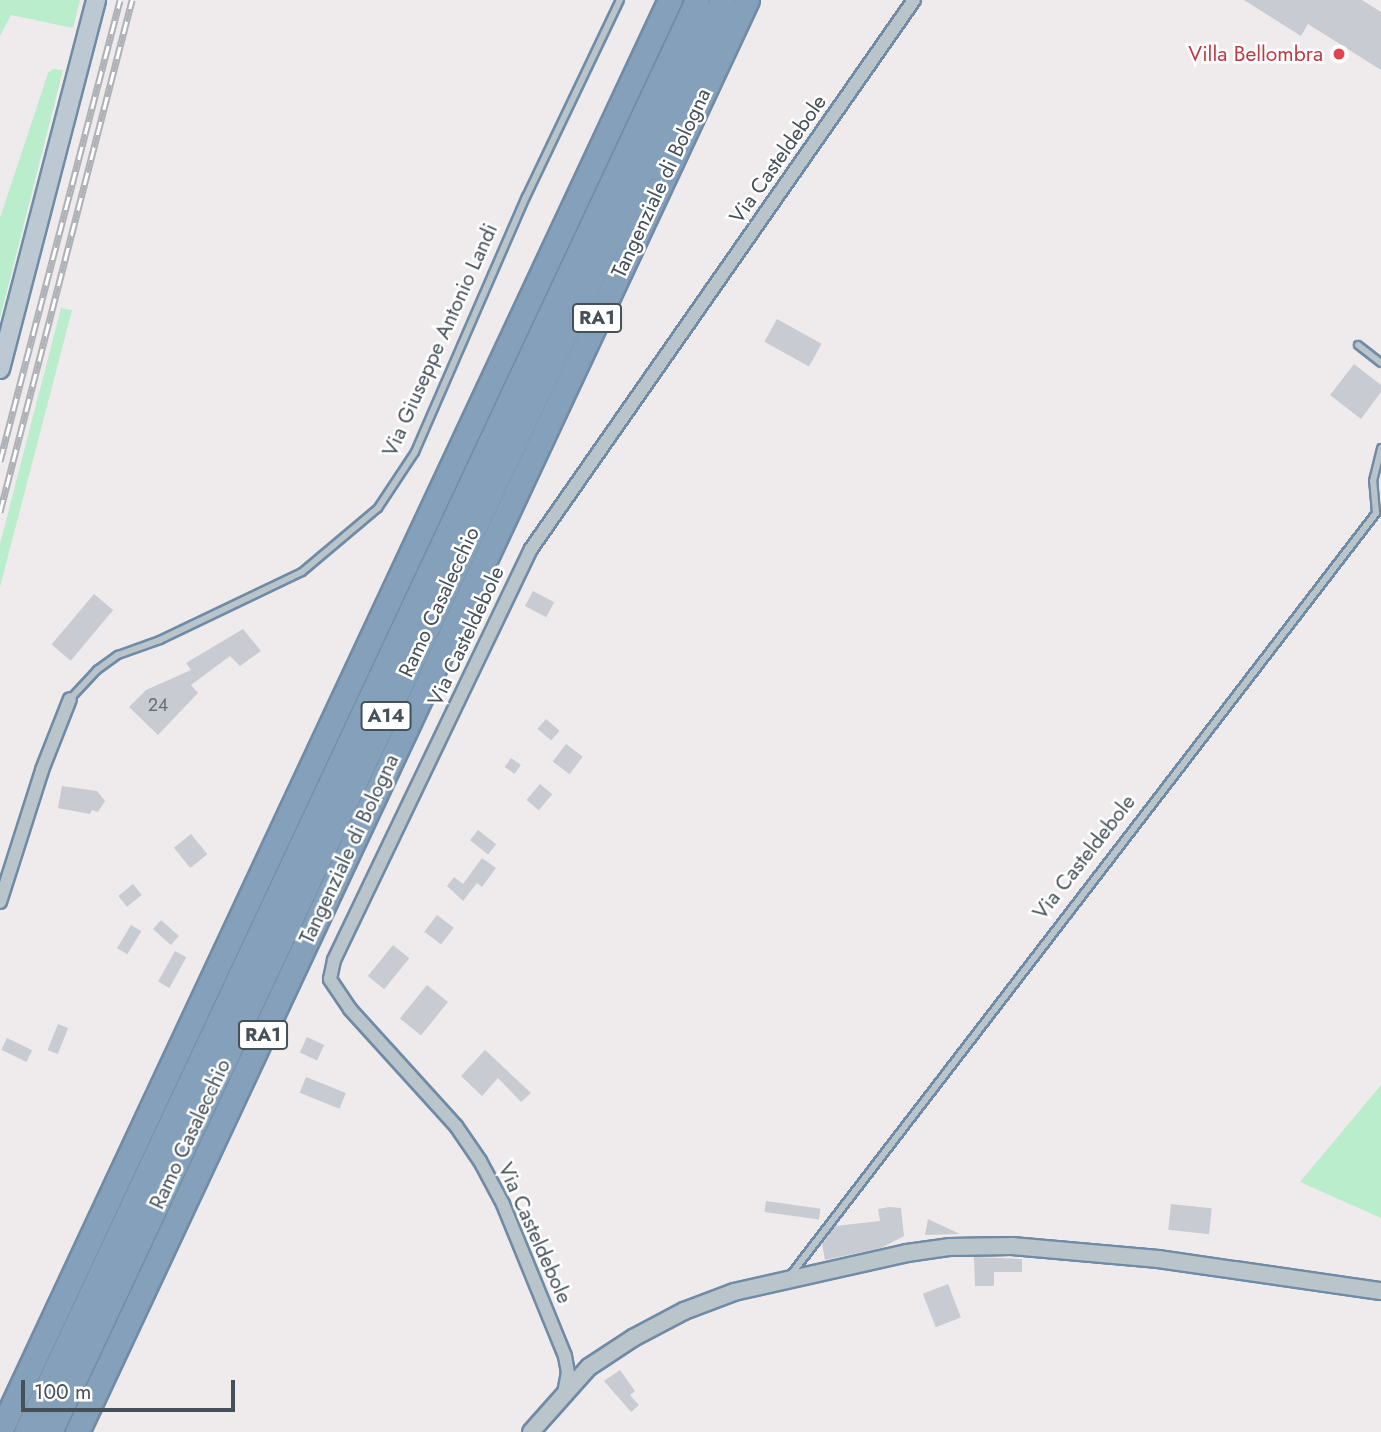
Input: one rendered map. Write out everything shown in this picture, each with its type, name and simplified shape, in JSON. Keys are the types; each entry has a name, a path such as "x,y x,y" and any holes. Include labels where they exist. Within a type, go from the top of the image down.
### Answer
{"highway":[{"path":"0,1432 670,0"},
{"name":"Ramo Casalecchio","path":"26,1432 697,0"},
{"name":"Ramo Casalecchio","path":"50,1432 722,0"},
{"name":"Tangenziale di Bologna","path":"77,1432 747,0"}],"main road":[{"path":"0,369 96,0"}],"street":[{"name":"Via Casteldebole","path":"564,1392 568,1373 565,1356 503,1204 480,1161 456,1126 350,1009 330,979 334,960 531,550 914,0"},
{"name":"Via Giuseppe Antonio Landi","path":"0,902 41,770 70,699"},
{"path":"531,1432 564,1392 596,1363 684,1311 734,1292 907,1253 948,1247 1012,1246 1158,1259 1381,1291"},
{"path":"565,1356 579,1363 596,1363"}],"lane":[{"name":"Via Giuseppe Antonio Landi","path":"70,699 97,670 118,655 160,640 302,572 378,508 415,452 526,197 620,0"},
{"path":"1358,345 1381,363"},
{"name":"Via Casteldebole","path":"786,1281 1376,513 1373,481 1381,448"}],"green space":[{"path":"0,0 80,0 73,28 11,15 0,36"},
{"path":"53,69 63,70 0,318 0,218 48,73"},
{"path":"61,308 72,310 0,587 0,544"},
{"path":"1381,1085 1381,1218 1300,1182"}],"building":[{"path":"1244,0 1362,0 1381,12 1381,70 1308,24 1301,36"},
{"path":"777,319 822,344 809,366 764,342"},
{"path":"1354,364 1381,385 1381,392 1361,419 1330,395"},
{"path":"533,591 554,602 546,617 525,606"},
{"path":"94,594 113,610 71,661 52,645"},
{"path":"243,629 261,651 240,666 230,656 191,685 198,693 158,735 129,707 146,690 191,670 186,663"},
{"path":"546,719 560,731 551,741 537,729"},
{"path":"566,744 583,757 570,774 553,762"},
{"path":"511,758 521,765 515,774 505,767"},
{"path":"540,784 552,794 539,810 527,800"},
{"path":"62,786 97,791 105,801 98,812 92,810 90,814 58,808"},
{"path":"478,830 496,844 488,854 470,840"},
{"path":"191,834 207,854 190,868 174,848"},
{"path":"482,858 496,868 482,887 477,883 463,901 447,886 454,877 463,884"},
{"path":"133,884 142,895 127,907 118,896"},
{"path":"437,915 454,928 441,944 424,932"},
{"path":"161,920 179,936 171,945 153,929"},
{"path":"131,925 141,931 127,954 117,948"},
{"path":"393,945 409,958 384,989 368,976"},
{"path":"175,951 186,957 169,988 158,982"},
{"path":"427,985 448,1002 421,1035 400,1018"},
{"path":"58,1024 68,1028 58,1054 48,1050"},
{"path":"307,1037 324,1045 317,1060 300,1052"},
{"path":"7,1038 32,1050 26,1062 1,1050"},
{"path":"485,1050 531,1093 521,1102 498,1078 482,1096 461,1076"},
{"path":"306,1077 346,1093 340,1109 300,1093"},
{"path":"766,1201 820,1209 819,1220 764,1212"},
{"path":"1171,1204 1212,1208 1209,1234 1168,1230"},
{"path":"901,1208 904,1236 881,1248 825,1260 822,1244 835,1226 880,1221 878,1209"},
{"path":"928,1219 960,1234 925,1235"},
{"path":"974,1257 1022,1259 1022,1272 994,1272 994,1286 975,1286"},
{"path":"948,1284 961,1318 936,1327 923,1294"},
{"path":"620,1370 635,1391 630,1395 639,1405 631,1412 604,1381"}],"railway":[{"path":"0,461 120,0"},
{"path":"0,512 132,0"}],"place":[{"name":"Villa Bellombra","path":"1339,54"}]}
